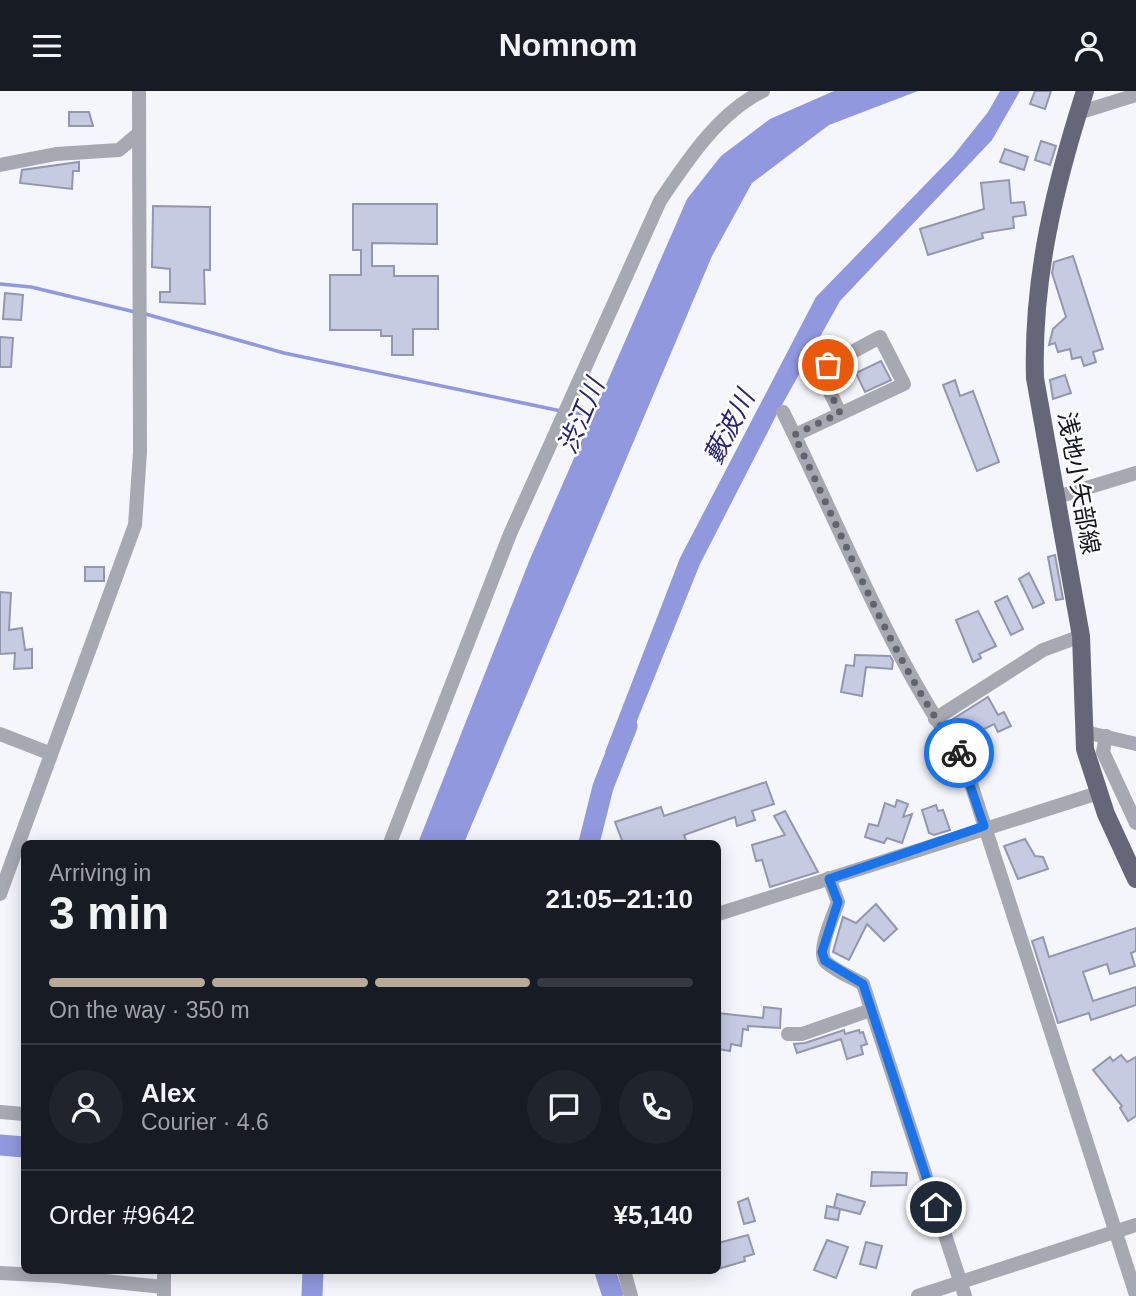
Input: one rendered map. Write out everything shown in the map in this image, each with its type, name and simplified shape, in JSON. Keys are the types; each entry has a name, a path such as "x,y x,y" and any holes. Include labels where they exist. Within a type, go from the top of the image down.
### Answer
{"main road":[{"name":"浅地小矢部線","path":"1085,91 1044,241 1034,338 1035,378 1081,636 1085,749 1098,793 1136,879"}],"street":[{"path":"0,894 49,753 96,635 135,525 140,452 139,91"},
{"path":"391,840 510,534 660,201 716,127 763,91"},
{"path":"1078,113 1136,95"},
{"path":"0,165 56,154 119,150 139,133"},
{"path":"794,435 904,384 880,337 828,365 825,382 840,413"},
{"path":"783,412 907,668 935,719 963,759 1136,1295"},
{"path":"1057,498 1136,473"},
{"path":"935,719 1044,650 1081,636"},
{"path":"1085,732 1136,744"},
{"path":"0,734 49,753"},
{"path":"1106,736 1102,752 1136,823"},
{"path":"721,913 984,826 1098,793"},
{"path":"829,879 838,902 822,952 825,961 863,984 963,1289"},
{"path":"788,1034 802,1034 871,1010"},
{"path":"0,1112 21,1114"},
{"path":"918,1296 963,1289 1136,1225"},
{"path":"0,1273 57,1276 164,1292 164,1274"},
{"path":"625,1274 631,1296"}],"water":[{"path":"834,91 918,91 829,125 752,183 712,256 465,840 419,840 530,559 687,199 721,156 770,119"},
{"path":"1000,91 1020,91 992,140 840,301 778,412 700,564 624,753 605,752 680,558 816,297 953,156 988,112"}],"building":[{"path":"1035,91 1051,91 1045,109 1030,104"},
{"path":"69,112 89,112 93,126 69,126"},
{"path":"1041,141 1056,146 1050,165 1035,160"},
{"path":"1005,149 1028,157 1024,170 1000,162"},
{"path":"79,162 79,171 73,171 72,189 20,183 22,170"},
{"path":"1009,180 1011,203 1024,202 1026,215 1013,217 1014,228 982,233 983,238 928,255 920,229 984,209 981,183"},
{"path":"353,204 437,204 437,244 372,243 372,266 394,266 394,276 438,276 438,329 413,329 413,355 392,355 392,336 381,336 381,330 330,330 330,275 361,275 361,250 353,250"},
{"path":"153,206 210,207 210,270 204,270 205,304 160,302 160,292 170,292 170,269 152,267"},
{"path":"1073,256 1103,349 1093,352 1096,362 1084,366 1081,357 1072,359 1070,349 1058,352 1055,343 1049,345 1053,329 1066,317 1052,273 1054,262"},
{"path":"5,293 23,295 21,320 3,319"},
{"path":"0,337 13,338 11,367 0,367"},
{"path":"881,361 891,380 865,392 856,373"},
{"path":"1065,375 1071,393 1053,399 1050,380"},
{"path":"955,380 960,396 973,391 999,462 977,471 943,385"},
{"path":"1055,555 1063,599 1056,600 1048,557"},
{"path":"85,567 104,567 104,581 85,581"},
{"path":"1029,573 1044,603 1033,608 1019,579"},
{"path":"0,592 11,593 9,630 22,628 25,650 32,649 32,668 14,669 15,653 0,654"},
{"path":"1007,596 1023,629 1011,635 995,602"},
{"path":"978,611 996,646 979,654 981,658 973,662 956,620"},
{"path":"855,655 890,656 893,661 892,669 866,667 862,696 841,692 846,665 854,666"},
{"path":"988,697 998,715 1004,712 1011,726 998,732 994,724 966,738 953,719"},
{"path":"766,782 774,804 752,811 755,820 737,826 735,817 684,835 686,840 622,840 615,822 661,807 664,816"},
{"path":"897,800 908,804 903,817 912,814 902,843 887,838 884,843 865,837 869,824 878,826 885,803 895,807"},
{"path":"936,805 938,811 943,810 950,830 934,835 929,833 922,810"},
{"path":"785,811 818,872 770,887 762,860 756,861 752,845 785,835 774,816"},
{"path":"1025,839 1035,856 1043,857 1048,869 1018,879 1004,846"},
{"path":"876,904 897,929 884,941 867,924 849,960 833,952 843,917 856,923"},
{"path":"1136,928 1136,951 1131,953 1135,966 1110,974 1107,964 1083,972 1093,1001 1136,987 1136,1005 1091,1020 1089,1013 1058,1023 1032,941 1043,937 1049,957"},
{"path":"764,1007 781,1009 780,1028 748,1026 748,1030 743,1029 741,1046 731,1044 730,1051 721,1050 721,1013 763,1018"},
{"path":"844,1030 845,1034 859,1030 860,1033 863,1032 867,1044 861,1046 863,1054 847,1059 841,1039 797,1053 794,1044"},
{"path":"1121,1055 1127,1062 1136,1057 1136,1116 1128,1121 1120,1108 1122,1106 1093,1070 1110,1057 1113,1061"},
{"path":"872,1172 907,1173 906,1185 871,1186"},
{"path":"837,1194 865,1202 860,1214 834,1207"},
{"path":"748,1198 755,1221 744,1224 738,1202"},
{"path":"827,1206 840,1209 838,1220 825,1218"},
{"path":"748,1235 754,1254 744,1257 745,1261 721,1268 721,1242"},
{"path":"827,1240 848,1247 836,1278 814,1270"},
{"path":"866,1242 882,1246 876,1268 860,1264"}],"waterway":[{"path":"0,284 31,287 135,312"},
{"path":"142,313 284,353 561,411"},
{"path":"568,412 595,415"},
{"name":"藪波川","path":"590,840 603,787 627,726"},
{"path":"0,1145 21,1147"},
{"name":"渋江川","path":"312,1296 313,1274"},
{"name":"藪波川","path":"606,1274 613,1296"}],"way so far":[{"path":"828,365 825,382 840,413 794,435 907,668 935,719 959,753"}],"route":[{"path":"936,1207 863,984 825,961 822,952 838,902 829,879 984,826 959,753"}]}
